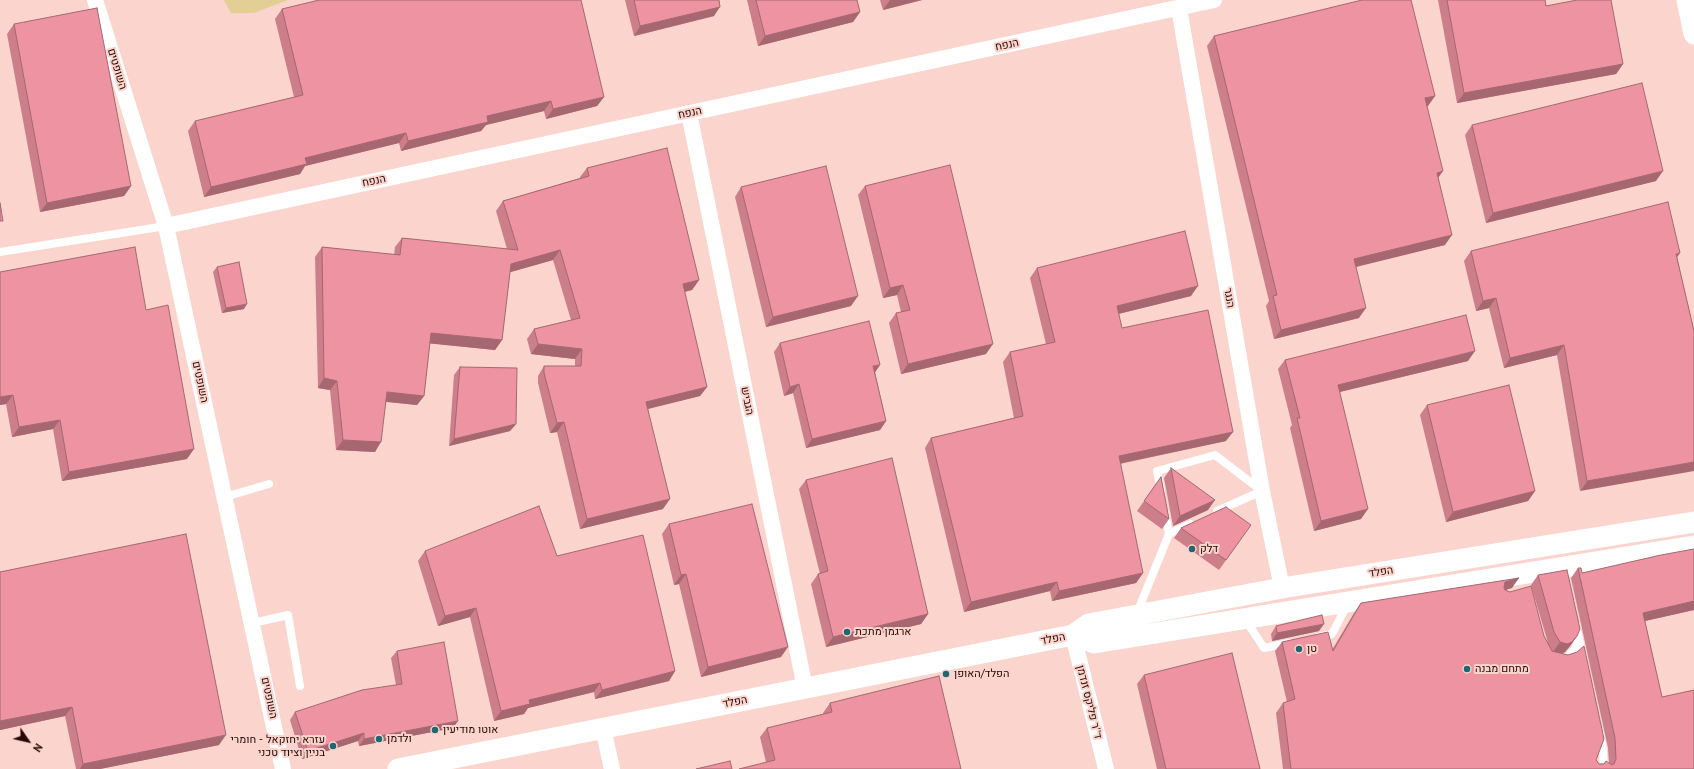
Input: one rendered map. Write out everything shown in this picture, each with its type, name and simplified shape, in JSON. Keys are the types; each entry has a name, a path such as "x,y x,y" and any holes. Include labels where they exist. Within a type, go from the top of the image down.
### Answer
{"street":[{"name":"השופטים","path":"95,0 166,226 283,769"},
{"name":"הנפח","path":"166,226 1214,0"},
{"path":"1687,0 1694,34"},
{"name":"הנגר","path":"1179,8 1262,490 1282,588"},
{"name":"הגביש","path":"689,113 805,688"},
{"name":"הפלד","path":"398,769 1073,635 1089,624 1136,615 1282,588 1694,522"},
{"name":"הפלד","path":"1073,635 1094,643 1348,602 1564,571 1694,546"},
{"name":"ד''ר פליקס זנדמן","path":"1073,635 1106,769"},
{"path":"603,728 612,769"}],"lane":[{"path":"0,252 166,226"},
{"path":"1136,615 1169,534 1157,470 1215,455 1262,490 1212,514"},
{"path":"225,498 269,484"},
{"path":"1169,534 1198,520"},
{"path":"1309,639 1332,634 1348,602"},
{"path":"252,624 288,615 300,686"},
{"path":"1245,618 1264,648 1294,642"},
{"path":"1574,618 1585,669"},
{"path":"1554,658 1560,660 1568,657 1575,649 1579,639"},
{"path":"1598,727 1603,749 1604,769"},
{"path":"1594,769 1603,749"}],"shaded area":[{"path":"224,0 288,0 254,13 231,13"}],"building":[{"path":"319,0 581,0 604,97 553,109 551,101 487,116 488,122 408,141 406,133 305,158 307,164 211,187 195,121 303,95 282,9"},
{"path":"634,0 719,0 720,7 640,26"},
{"path":"756,0 857,0 860,12 765,36"},
{"path":"1362,0 1411,0 1435,96 1425,98 1443,171 1437,173 1452,235 1354,259 1366,308 1281,330 1273,296 1277,295 1214,36"},
{"path":"1447,0 1545,0 1546,6 1577,0 1611,0 1623,64 1464,93"},
{"path":"97,8 131,186 47,203 14,24"},
{"path":"1642,83 1663,171 1493,213 1472,125"},
{"path":"667,148 699,280 683,284 707,387 646,402 670,499 587,519 564,422 557,423 544,373 544,366 581,366 582,349 538,344 534,329 580,318 560,250 511,264 502,340 431,333 424,396 387,392 381,442 343,440 337,381 324,378 322,247 400,255 402,238 518,250 503,201 589,176 587,168"},
{"path":"950,165 993,344 908,364 896,313 910,310 903,285 890,288 865,186"},
{"path":"826,166 858,296 773,317 741,187"},
{"path":"1668,202 1680,253 1676,254 1694,331 1694,462 1587,481 1564,345 1510,358 1496,298 1483,301 1471,251"},
{"path":"0,203 3,221 0,221"},
{"path":"1185,231 1198,286 1117,306 1122,328 1208,310 1233,432 1119,456 1143,573 1059,591 1057,582 971,602 931,438 1023,416 1010,352 1055,342 1037,268"},
{"path":"135,247 146,310 168,305 194,449 69,472 60,420 19,427 13,395 0,397 0,272"},
{"path":"239,262 247,304 226,308 217,267"},
{"path":"1466,315 1475,351 1338,385 1368,509 1321,521 1297,418 1300,418 1285,360"},
{"path":"869,321 880,365 873,366 886,421 812,439 799,384 790,387 780,343"},
{"path":"460,367 517,368 516,424 454,439"},
{"path":"1509,385 1535,491 1453,512 1427,405"},
{"path":"892,458 928,614 833,637 818,574 828,571 806,480"},
{"path":"1171,468 1215,500 1180,516"},
{"path":"1161,477 1169,519 1144,501"},
{"path":"752,504 788,647 708,667 686,574 681,575 669,524"},
{"path":"539,506 557,556 643,535 675,671 602,690 600,683 529,700 530,704 501,711 476,608 445,616 425,551"},
{"path":"1226,507 1251,525 1226,560 1181,528"},
{"path":"186,534 226,735 83,764 72,707 0,721 0,572"},
{"name":"מתחם מבנה","path":"1694,549 1694,601 1643,613 1662,697 1694,690 1694,769 1291,769 1283,703 1295,699 1282,642 1328,632 1333,651 1361,603 1519,578 1505,582 1504,588 1510,592 1531,586 1544,636 1552,651 1568,655 1577,652 1584,646 1604,739 1596,760 1599,764 1604,764 1606,761 1612,765 1614,764 1616,759 1615,738 1578,568 1581,568 1582,573"},
{"path":"1567,570 1580,629 1572,642 1567,644 1560,642 1554,632 1538,575"},
{"path":"1322,615 1324,624 1277,633 1276,626"},
{"path":"444,642 458,721 364,739 364,733 308,751 295,712 362,690 402,684 397,651"},
{"path":"1232,653 1260,769 1166,769 1144,675"},
{"path":"939,676 961,769 739,769 775,760 767,728 832,712 830,703"},
{"path":"730,761 732,769 696,769"}],"place":[{"name":"דלק","path":"1192,549"},
{"name":"ארגמן מתכת","path":"847,632"},
{"name":"טן","path":"1299,649"},
{"name":"מתחם מבנה","path":"1467,669"},
{"name":"הפלד/האופן","path":"946,674"},
{"name":"אוטו מודיעין","path":"435,730"},
{"name":"ולדמן","path":"379,739"},
{"name":"עזרא יחזקאל - חומרי בניין וציוד טכני","path":"333,746"}]}
